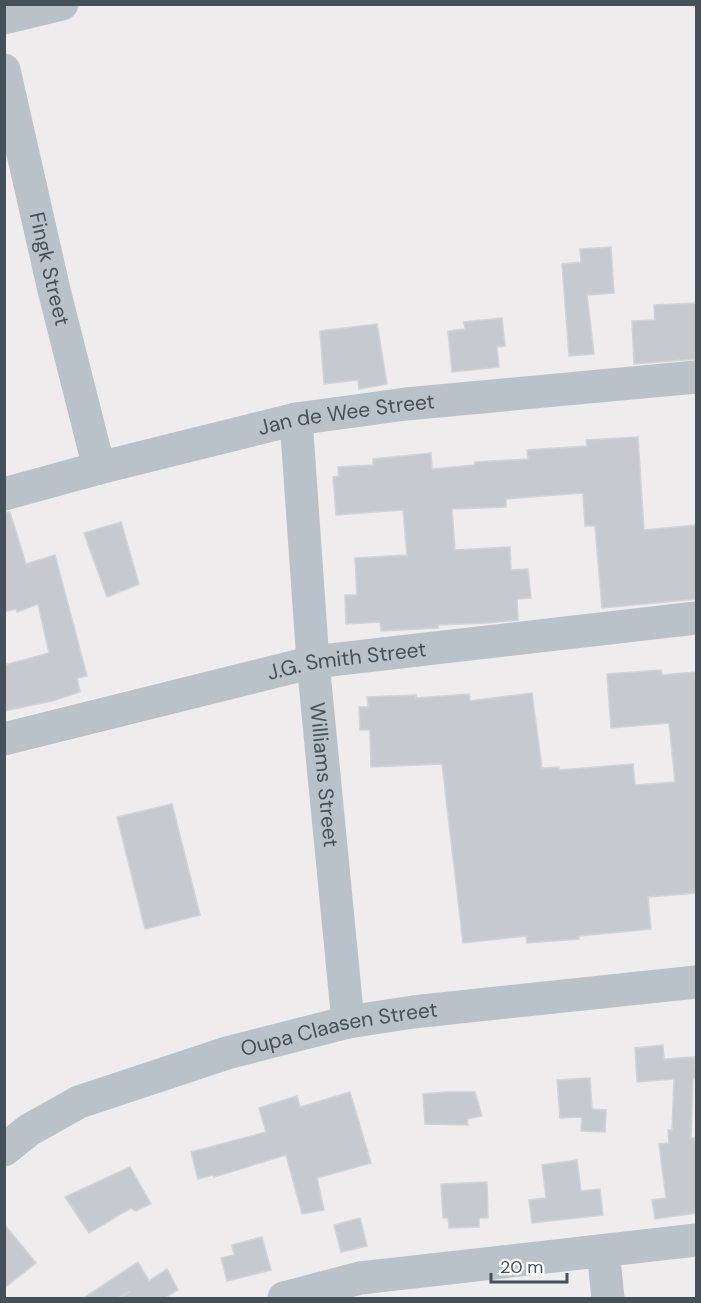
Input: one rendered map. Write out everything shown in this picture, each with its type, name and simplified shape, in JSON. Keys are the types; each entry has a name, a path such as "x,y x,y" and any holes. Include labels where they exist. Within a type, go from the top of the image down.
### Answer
{"street":[{"path":"4,18 62,4"},
{"name":"Fingk Street","path":"4,70 54,290 99,468"},
{"name":"Jan de Wee Street","path":"4,494 99,468 297,420 406,404 696,377"},
{"name":"Williams Street","path":"297,420 313,662 348,1022"},
{"name":"J.G. Smith Street","path":"4,739 313,662 696,618"},
{"name":"Oupa Claasen Street","path":"4,1150 29,1130 79,1102 227,1053 348,1022 425,1011 696,982"},
{"path":"284,1299 360,1278 696,1240"},
{"path":"603,1251 608,1299"}],"building":[{"path":"611,247 614,293 587,295 594,354 569,356 562,264 581,262 580,249"},
{"path":"696,303 696,359 634,364 632,321 655,320 654,305"},
{"path":"502,318 505,346 497,347 499,367 452,372 448,331 465,329 464,322"},
{"path":"377,324 387,384 359,389 358,380 324,384 320,331"},
{"path":"638,437 644,530 696,525 696,599 602,608 595,526 585,526 583,493 506,499 506,507 452,509 455,550 510,547 511,570 528,569 531,598 517,599 518,620 381,631 380,622 346,624 345,595 357,595 355,558 407,555 403,510 336,515 333,477 339,476 338,467 373,465 373,459 431,453 432,469 475,465 475,462 528,459 527,450 587,446 586,440"},
{"path":"4,512 10,512 26,564 55,555 87,676 77,678 80,692 52,701 4,711 4,665 49,653 38,604 17,612 16,609 4,612"},
{"path":"121,522 139,584 107,597 84,533"},
{"path":"661,670 662,675 696,672 696,893 648,897 651,929 579,936 579,939 527,943 526,936 463,943 442,764 371,767 370,730 360,730 359,707 368,707 367,697 416,695 416,698 469,694 470,701 532,693 542,768 559,767 559,770 633,764 635,785 675,782 669,723 611,728 607,674"},
{"path":"172,804 200,915 145,929 117,817"},
{"path":"663,1045 664,1059 694,1057 696,1078 693,1078 691,1138 696,1138 696,1213 655,1219 652,1200 666,1198 659,1144 669,1143 668,1130 672,1130 674,1079 637,1082 635,1048"},
{"path":"590,1078 592,1109 606,1110 605,1132 581,1131 582,1117 560,1118 557,1080"},
{"path":"350,1092 371,1163 317,1178 324,1210 302,1214 286,1155 214,1177 213,1175 198,1179 191,1152 266,1132 259,1108 297,1096 300,1107"},
{"path":"475,1092 482,1116 467,1119 468,1125 425,1124 423,1094"},
{"path":"577,1160 581,1191 600,1189 603,1215 532,1223 529,1200 546,1198 542,1165"},
{"path":"130,1167 151,1204 136,1211 131,1208 89,1233 65,1197"},
{"path":"487,1182 488,1218 479,1218 479,1227 449,1228 448,1218 443,1218 441,1184"},
{"path":"360,1218 367,1246 341,1252 334,1225"},
{"path":"4,1224 36,1263 4,1288"},
{"path":"262,1237 271,1270 227,1281 221,1258 234,1255 232,1245"},
{"path":"138,1262 149,1281 167,1269 178,1290 163,1299 119,1299 130,1291 116,1299 82,1299"}]}
